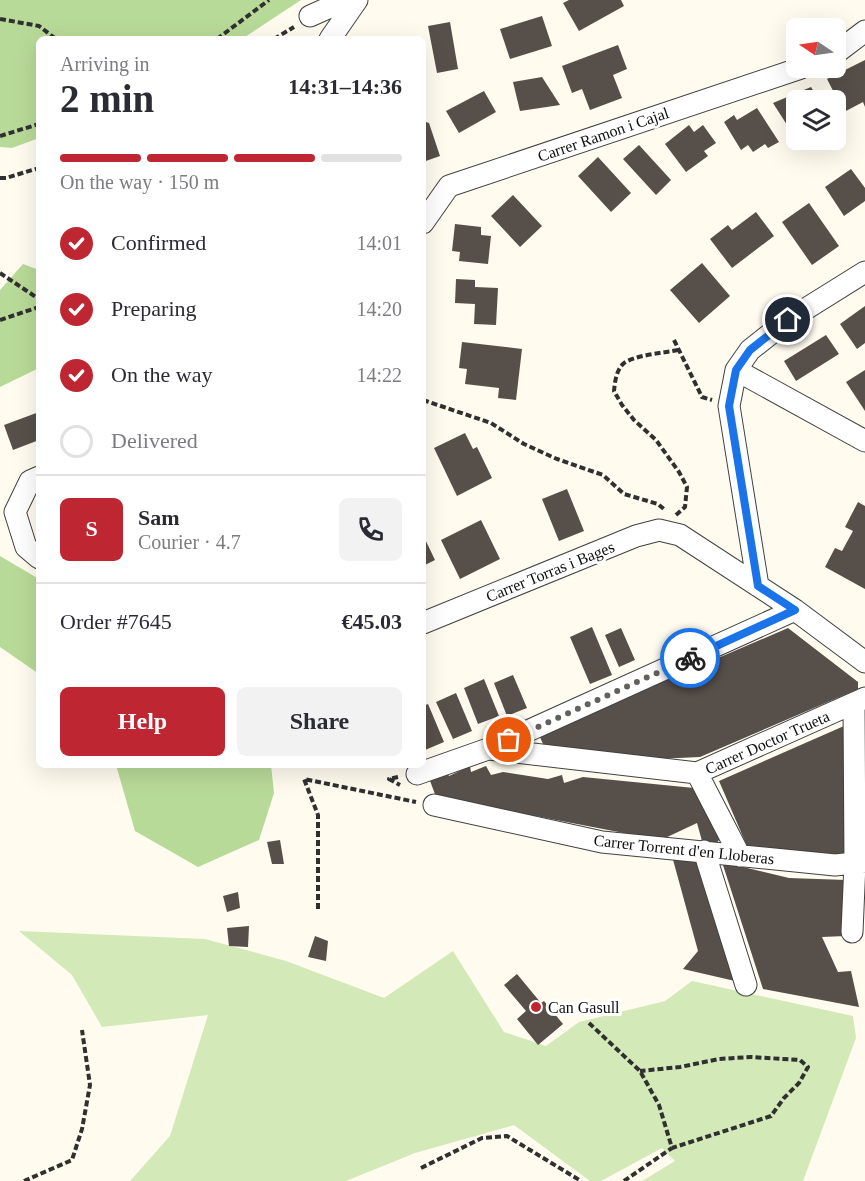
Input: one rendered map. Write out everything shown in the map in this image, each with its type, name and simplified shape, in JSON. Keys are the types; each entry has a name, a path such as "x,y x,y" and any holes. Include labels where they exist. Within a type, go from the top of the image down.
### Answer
{"street":[{"path":"310,16 337,4 355,0"},
{"path":"332,36 355,0"},
{"path":"846,45 865,31"},
{"name":"Carrer Ramon i Cajal","path":"426,219 449,186 786,73"},
{"path":"865,272 788,320 750,350 736,370 729,406 758,586 795,610 865,662"},
{"path":"736,370 865,441"},
{"path":"36,478 30,481 15,512 26,548 36,556"},
{"name":"Carrer Torras i Bages","path":"426,622 636,536 659,530 680,535 758,586"},
{"path":"417,774 488,749 795,610"},
{"path":"852,932 860,863 860,700"},
{"name":"Carrer Doctor Trueta","path":"488,749 697,773 860,700"},
{"path":"697,773 740,856"},
{"name":"Carrer Torrent d'en Lloberas","path":"434,806 602,842 836,865 860,863"},
{"path":"704,851 746,985"}],"path":[{"path":"221,36 269,0"},
{"path":"0,19 39,26 52,36"},
{"path":"0,136 36,125"},
{"path":"0,178 36,169"},
{"path":"0,273 36,297"},
{"path":"0,320 36,309"},
{"path":"674,340 702,397 729,406"},
{"path":"426,401 491,423 557,459 603,475 624,494 658,504 673,517 686,507 687,487 656,440 634,420 614,391 616,375 623,364 633,359 678,350"},
{"path":"318,909 318,815 304,778 434,806"},
{"path":"589,1023 640,1071 659,1105 672,1148"},
{"path":"24,1181 72,1160 82,1128 90,1085 82,1030"},
{"path":"624,1181 672,1148 771,1116 799,1083 808,1067 800,1060 751,1057 719,1059 640,1071"},
{"path":"421,1168 482,1138 507,1136 581,1181"}],"green space":[{"path":"0,0 301,0 247,36 36,36 36,139 12,148 0,147"},
{"path":"23,264 36,269 36,369 0,387 0,290"},
{"path":"0,556 36,577 36,672 0,647"},
{"path":"117,768 271,768 274,793 259,840 198,867 135,831"},
{"path":"19,931 205,939 286,961 384,998 453,951 504,1032 546,1046 579,1022 665,1001 692,981 853,1016 856,1038 803,1181 642,1181 675,1161 662,1148 601,1181 590,1181 514,1125 415,1153 346,1181 130,1181 170,1136 208,1015 102,1027 72,975"}],"building":[{"path":"569,0 621,0 624,6 579,31 563,3"},
{"path":"542,16 552,46 510,59 500,29"},
{"path":"450,22 458,69 437,73 428,26"},
{"path":"618,45 627,69 613,75 622,98 590,110 582,89 572,93 562,66"},
{"path":"865,60 865,107 863,102 846,111 846,90 833,90 827,79 846,78 846,70"},
{"path":"542,77 560,105 520,111 513,82"},
{"path":"484,91 496,112 459,133 446,111"},
{"path":"786,98 786,123 773,103"},
{"path":"757,108 779,142 768,148 765,144 753,152 748,145 741,150 724,122 734,115 737,120"},
{"path":"426,122 429,123 440,156 426,161"},
{"path":"689,125 694,132 703,125 716,143 704,151 708,156 686,172 665,144"},
{"path":"639,145 671,180 656,195 623,159"},
{"path":"598,157 631,193 611,212 578,176"},
{"path":"851,169 865,188 865,201 844,216 825,187"},
{"path":"513,195 542,226 520,247 491,216"},
{"path":"809,203 839,246 812,265 782,222"},
{"path":"756,212 774,236 732,268 710,239 728,225 732,230"},
{"path":"455,224 481,227 481,235 491,236 488,264 459,261 460,252 452,251"},
{"path":"702,263 730,296 699,323 670,290"},
{"path":"456,279 475,280 475,287 498,288 496,325 474,324 475,304 455,303"},
{"path":"865,306 865,343 857,349 840,324"},
{"path":"826,335 839,354 796,381 784,361"},
{"path":"462,342 522,349 516,400 498,398 499,388 465,384 467,369 459,368"},
{"path":"865,370 865,411 846,382"},
{"path":"36,413 36,441 13,450 4,425"},
{"path":"465,433 473,449 477,447 492,478 457,496 434,448"},
{"path":"567,489 584,531 559,541 542,499"},
{"path":"858,502 865,506 865,589 825,567 835,548 842,551 853,531 845,527"},
{"path":"481,520 500,559 460,579 441,540"},
{"path":"426,541 435,560 426,564"},
{"path":"592,627 612,675 590,684 570,637"},
{"path":"621,628 635,660 619,667 605,635"},
{"path":"788,628 858,682 858,689 700,757 656,759 544,746 539,735"},
{"path":"513,675 527,708 507,716 494,683"},
{"path":"484,679 499,716 478,724 464,688"},
{"path":"456,693 472,731 453,739 436,702"},
{"path":"428,704 444,742 426,750 426,705"},
{"path":"844,726 847,855 747,846 719,781"},
{"path":"470,766 471,772 486,766 491,775 503,772 548,779 562,775 564,783 583,777 694,788 722,835 717,843 702,841 697,823 663,839 436,797 429,778 445,768 449,776"},
{"path":"280,840 284,864 272,864 267,842"},
{"path":"672,856 696,859 735,981 683,969 698,951"},
{"path":"722,862 789,878 846,880 845,936 822,937 838,972 851,971 859,1007 763,989"},
{"path":"238,892 240,908 227,912 223,896"},
{"path":"249,926 248,947 229,946 227,928"},
{"path":"315,936 328,941 326,961 308,957"},
{"name":"Can Gasull","path":"517,974 541,1003 544,1001 563,1024 538,1045 517,1019 526,1011 504,985"}],"way so far":[{"path":"509,740 690,658"}],"place":[{"name":"Can Gasull","path":"536,1007"}],"route":[{"path":"690,658 795,610 758,586 729,406 736,370 750,350 788,320"}]}
